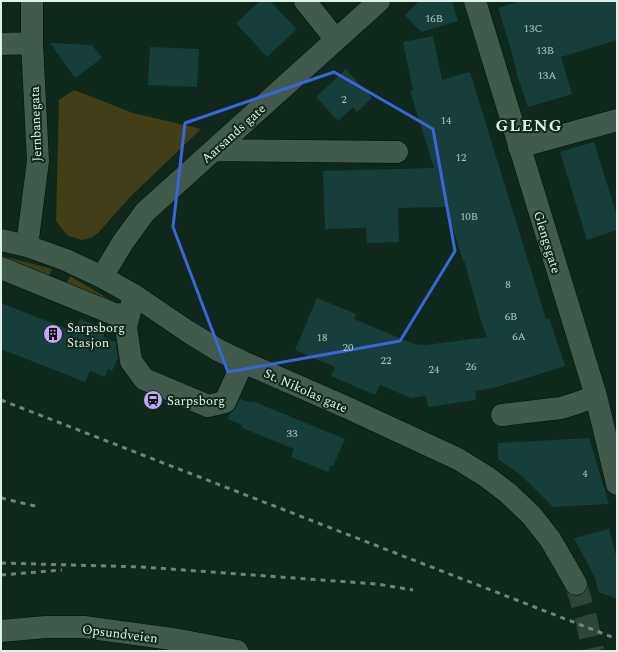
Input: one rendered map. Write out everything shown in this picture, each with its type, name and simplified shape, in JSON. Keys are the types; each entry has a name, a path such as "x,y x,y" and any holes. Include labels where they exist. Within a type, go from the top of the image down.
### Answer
{"street":[{"name":"Jernbanegata","path":"28,246 38,161 32,44 32,1"},
{"path":"306,1 336,40"},
{"name":"Aarsands gate","path":"102,277 123,242 145,212 379,1"},
{"name":"Glengsgate","path":"475,1 596,396 617,484"},
{"path":"1,44 32,44"},
{"path":"519,147 617,120"},
{"path":"214,150 397,152"},
{"name":"St. Nikolas gate","path":"1,240 28,246 66,260 102,277 131,305 187,331 218,350 458,459 487,477 508,493 532,516 550,539 576,584"},
{"path":"1,268 114,314 131,305"},
{"path":"131,305 126,327 131,361 144,379 208,406 224,402 243,362"},
{"path":"502,415 561,408 596,396"},
{"name":"Opsundveien","path":"1,631 46,627 84,627 179,640 237,651"}],"highlighted area":[{"path":"334,72 433,129 455,251 400,341 228,372 173,227 185,123"}],"shaded area":[{"path":"74,90 133,113 201,129 130,197 98,233 91,238 82,240 68,236 56,221 59,100"},
{"path":"2,256 52,269 48,279 2,260"},
{"path":"70,276 114,302 112,305 65,287"}],"building":[{"path":"260,1 270,1 297,29 267,57 236,23"},
{"path":"419,1 452,1 458,21 421,32 405,15"},
{"path":"521,1 617,1 617,40 561,57 572,94 528,107 517,75 498,8"},
{"path":"433,36 442,80 470,72 546,319 549,318 565,366 494,388 475,391 476,400 428,407 426,396 411,398 380,385 375,395 331,376 335,367 295,350 317,298 356,314 354,319 414,344 426,345 487,337 464,260 463,261 446,207 398,208 399,242 367,243 366,228 325,229 323,171 434,168 410,91 413,90 403,42"},
{"path":"50,43 92,45 102,58 75,78"},
{"path":"150,47 199,49 197,87 148,85"},
{"path":"346,69 372,98 357,112 353,107 338,121 316,97"},
{"path":"594,142 617,216 617,230 587,240 560,152"},
{"name":"Sarpsborg Stasjon","path":"1,303 75,332 80,319 106,329 103,337 116,342 118,357 112,371 108,369 105,377 90,371 85,382 1,349"},
{"path":"240,399 251,403 252,401 345,439 333,466 331,465 328,472 291,457 294,449 241,427 242,425 228,419 230,413 236,407"},
{"path":"589,438 609,504 553,507 522,476 498,459 498,443"},
{"path":"609,529 617,559 617,599 599,592 594,576 574,538"}],"tunnel":[{"path":"576,584 586,618 593,651"}],"railway":[{"path":"1,400 617,639"},
{"path":"1,498 39,507"},
{"path":"1,563 142,567 377,584 413,590"},
{"path":"1,575 62,570"}],"place":[{"name":"Sarpsborg Stasjon","path":"53,334"},
{"name":"Sarpsborg","path":"153,400"}],"district":[{"name":"GLENG","path":"529,125"}]}
